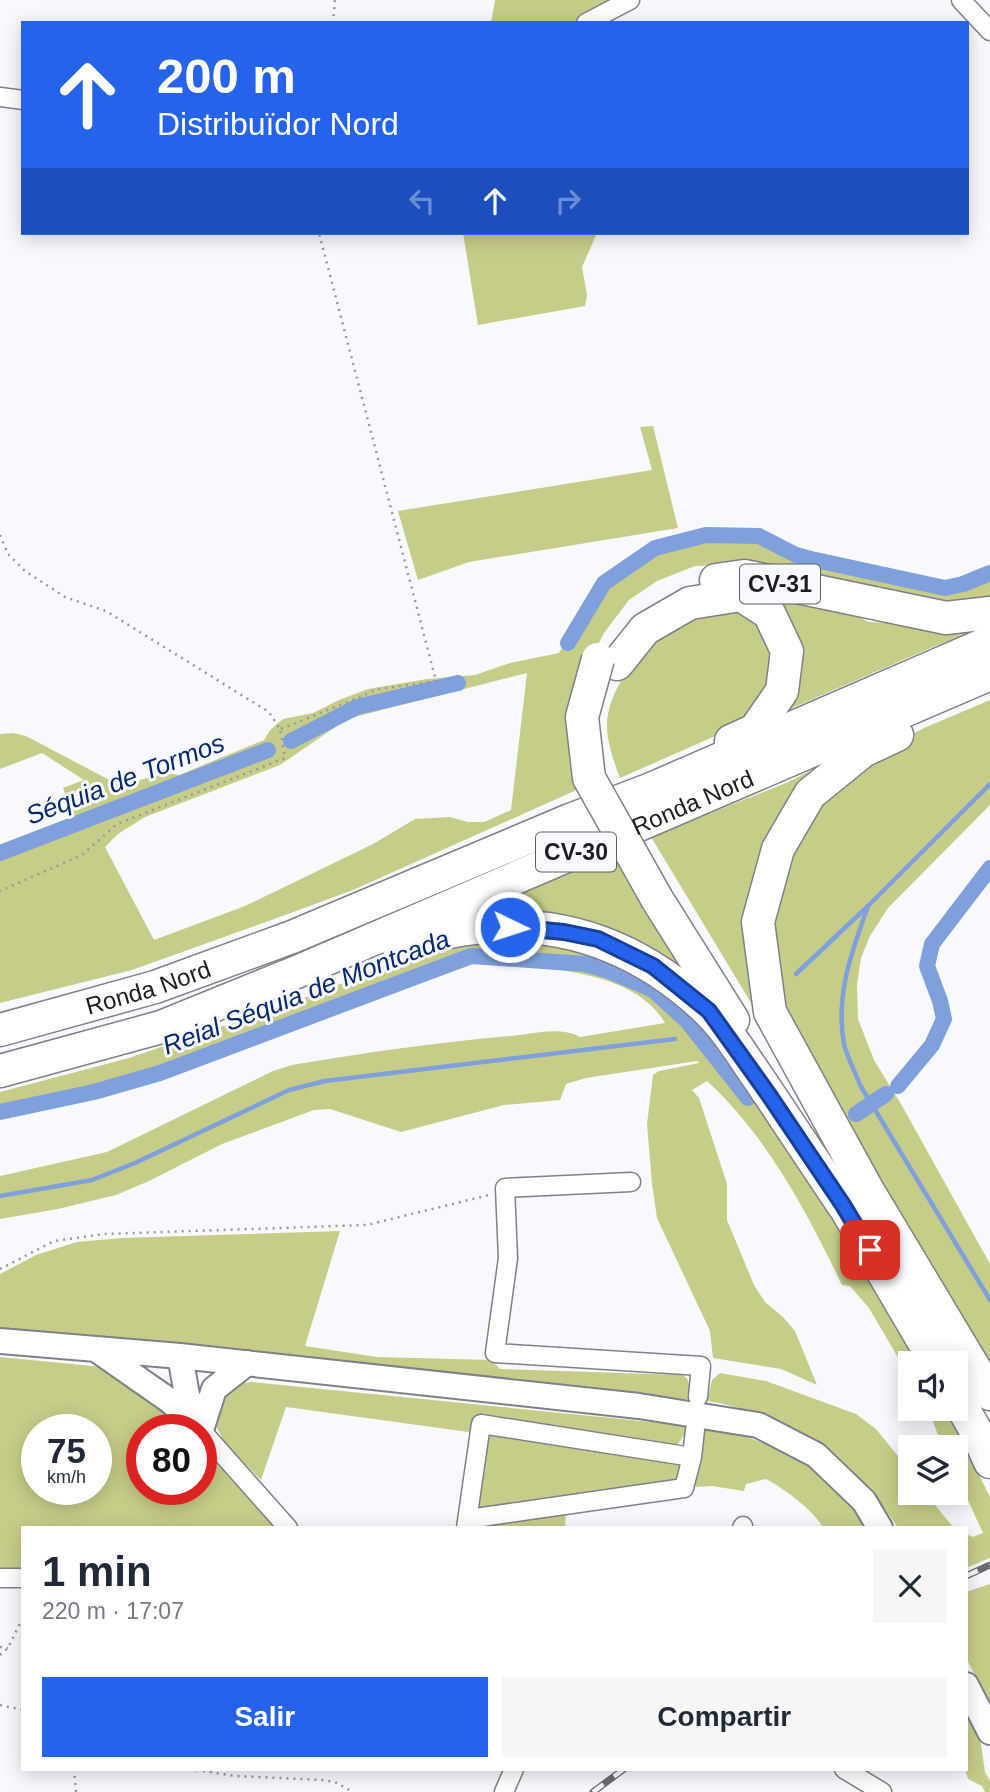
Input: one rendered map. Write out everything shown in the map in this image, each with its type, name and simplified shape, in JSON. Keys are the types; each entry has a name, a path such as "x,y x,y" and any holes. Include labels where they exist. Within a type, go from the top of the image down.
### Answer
{"highway":[{"name":"CV-31","path":"607,661 635,612 688,583 744,576 946,618 990,613"},
{"path":"570,820 646,778 755,730 782,691 787,651 769,613 741,595 690,603 645,629 607,661 598,716 605,774 663,894 757,1029 855,1197"},
{"name":"Ronda Nord","path":"0,1030 155,987 292,937 570,820 651,789 990,642"},
{"name":"Ronda Nord","path":"0,1071 161,1027 299,971 990,674"},
{"path":"930,1351 769,1012 758,922 778,849 810,794 863,751 990,692"},
{"path":"161,1027 302,984 447,932 490,927 529,927 598,939 653,966 709,1011 855,1197 990,1394"},
{"path":"968,1417 990,1462"}],"street":[{"path":"590,21 630,0"},
{"path":"961,0 990,31"},
{"path":"0,97 21,100"},
{"path":"631,1182 505,1188 508,1258 495,1353 701,1366 698,1397"},
{"path":"0,1341 180,1356 639,1406 758,1425 816,1455 864,1501 879,1526"},
{"path":"96,1350 170,1401 184,1414"},
{"path":"170,1401 180,1356"},
{"path":"180,1356 187,1395 195,1414"},
{"path":"206,1414 214,1390 247,1363"},
{"path":"692,1457 481,1424 467,1523 684,1488 692,1457 695,1430"},
{"path":"217,1448 286,1526"},
{"path":"0,1578 21,1578"},
{"path":"968,1689 990,1732"},
{"path":"504,1792 513,1771"},
{"path":"847,1771 882,1792"}],"path":[{"path":"333,21 335,0"},
{"path":"280,729 379,689 436,681 320,235"},
{"path":"0,535 8,554 25,572 65,597 106,611 269,712 280,729 285,758 117,824 82,855 0,891"},
{"path":"0,1269 54,1241 104,1234 367,1225 495,1193 505,1188"},
{"path":"0,1655 8,1648 21,1625"},
{"path":"0,1647 8,1648"},
{"path":"0,1705 21,1710"},
{"path":"74,1771 76,1792"},
{"path":"202,1771 236,1776 322,1780 335,1782 353,1792"}],"green space":[{"path":"495,0 613,0 576,21 491,21"},
{"path":"463,235 596,235 582,267 587,295 585,306 478,325"},
{"path":"653,426 678,528 469,562 418,580 398,511 652,470 640,427"},
{"path":"731,530 760,532 797,548 945,583 956,582 990,567 990,604 955,606 726,565 695,566 657,581 629,600 604,633 591,658 581,788 353,890 132,970 0,1003 0,845 73,817 63,788 84,780 42,753 0,769 0,734 26,736 119,785 168,773 179,775 264,740 270,730 283,719 313,713 368,689 427,679 475,675 510,663 559,653 602,582 654,546","holes":["527,673 511,810 484,822 468,822 450,817 415,819 373,844 245,906 154,940 105,847 118,834 145,817 280,765 347,719"]},
{"path":"772,592 851,613 869,622 984,628 785,711"},
{"path":"704,614 746,614 756,620 770,637 775,676 747,722 620,778 613,759 607,726 616,691 626,674 652,643 668,631"},
{"path":"990,700 990,805 888,908 870,936 861,958 857,985 858,1019 874,1060 990,1264 990,1364 900,1211 806,1061 774,980 772,901 789,852 818,805 884,749 924,728"},
{"path":"838,757 775,831 768,1031 651,837 786,783"},
{"path":"617,854 723,1019 626,940 431,930"},
{"path":"548,939 648,977 707,1028 804,1168 913,1351 898,1351 898,1358 869,1308 850,1286 842,1285 800,1203 767,1150 729,1103 707,1081 692,1090 699,1098 727,1184 727,1220 754,1285 765,1302 795,1331 817,1385 781,1369 713,1358 710,1331 657,1218 647,1124 653,1075 659,1071 699,1063 697,1061 586,1078 566,1084 560,1100 504,1105 401,1132 330,1109 314,1110 222,1144 116,1195 0,1219 0,1176 107,1152 273,1071 292,1065 456,1041 546,1032 564,1032 580,1037 665,1023 650,1005 630,991 606,980 553,969 476,963 132,1088 0,1119 0,1092 129,1058 296,1001 433,948 476,940"},
{"path":"340,1231 305,1346 377,1357 491,1360 500,1369 682,1375 687,1378 694,1400 407,1374 312,1358 171,1342 0,1330 0,1274 36,1255 77,1242 122,1238"},
{"path":"0,1357 113,1368 168,1414 126,1414 126,1505 217,1505 217,1464 273,1526 21,1526 21,1570 0,1570"},
{"path":"720,1373 766,1381 856,1414 876,1429 898,1456 898,1505 935,1505 952,1526 897,1526 861,1480 817,1443 766,1417 707,1401 712,1380"},
{"path":"252,1382 721,1429 764,1444 805,1464 840,1492 867,1526 822,1526 806,1507 766,1479 746,1484 744,1491 712,1486 695,1487 703,1429 690,1428 676,1446 476,1433 286,1407 261,1480 226,1445 217,1428 218,1398 241,1383"},
{"path":"933,1421 952,1421 959,1435 938,1435"},
{"path":"495,1432 682,1463 679,1482 475,1512 484,1449 490,1434"},
{"path":"968,1453 990,1497 990,1558 968,1567 968,1535 973,1537 983,1533 969,1501"},
{"path":"566,1510 565,1526 476,1526"},
{"path":"990,1584 990,1703 968,1662 968,1591"},
{"path":"968,1717 981,1744 990,1792 985,1792 982,1786 968,1779"}],"waterway":[{"name":"Séquia de Tormos","path":"568,643 604,583 655,548 706,535 759,536 796,555 945,588 990,573"},
{"name":"Séquia de Tormos","path":"291,741 357,707 458,683"},
{"name":"Séquia de Tormos","path":"0,853 268,750"},
{"path":"796,974 990,784"},
{"name":"Reial Séquia de Montcada","path":"898,1086 932,1045 944,1019 927,966 932,944 990,868"},
{"path":"868,906 843,991 842,1026 845,1049 860,1085 990,1300"},
{"name":"Reial Séquia de Montcada","path":"0,1112 94,1092 160,1073 471,956 585,964 653,990 687,1021 748,1098"},
{"path":"0,1196 92,1180 135,1163 289,1090 325,1081 675,1039"},
{"name":"Reial Séquia de Montcada","path":"856,1114 886,1094"}],"railway":[{"path":"968,1575 990,1565"},
{"path":"593,1792 621,1771"}],"route":[{"path":"510,927 529,927 598,939 653,966 709,1011 740,1051 870,1250"}]}
